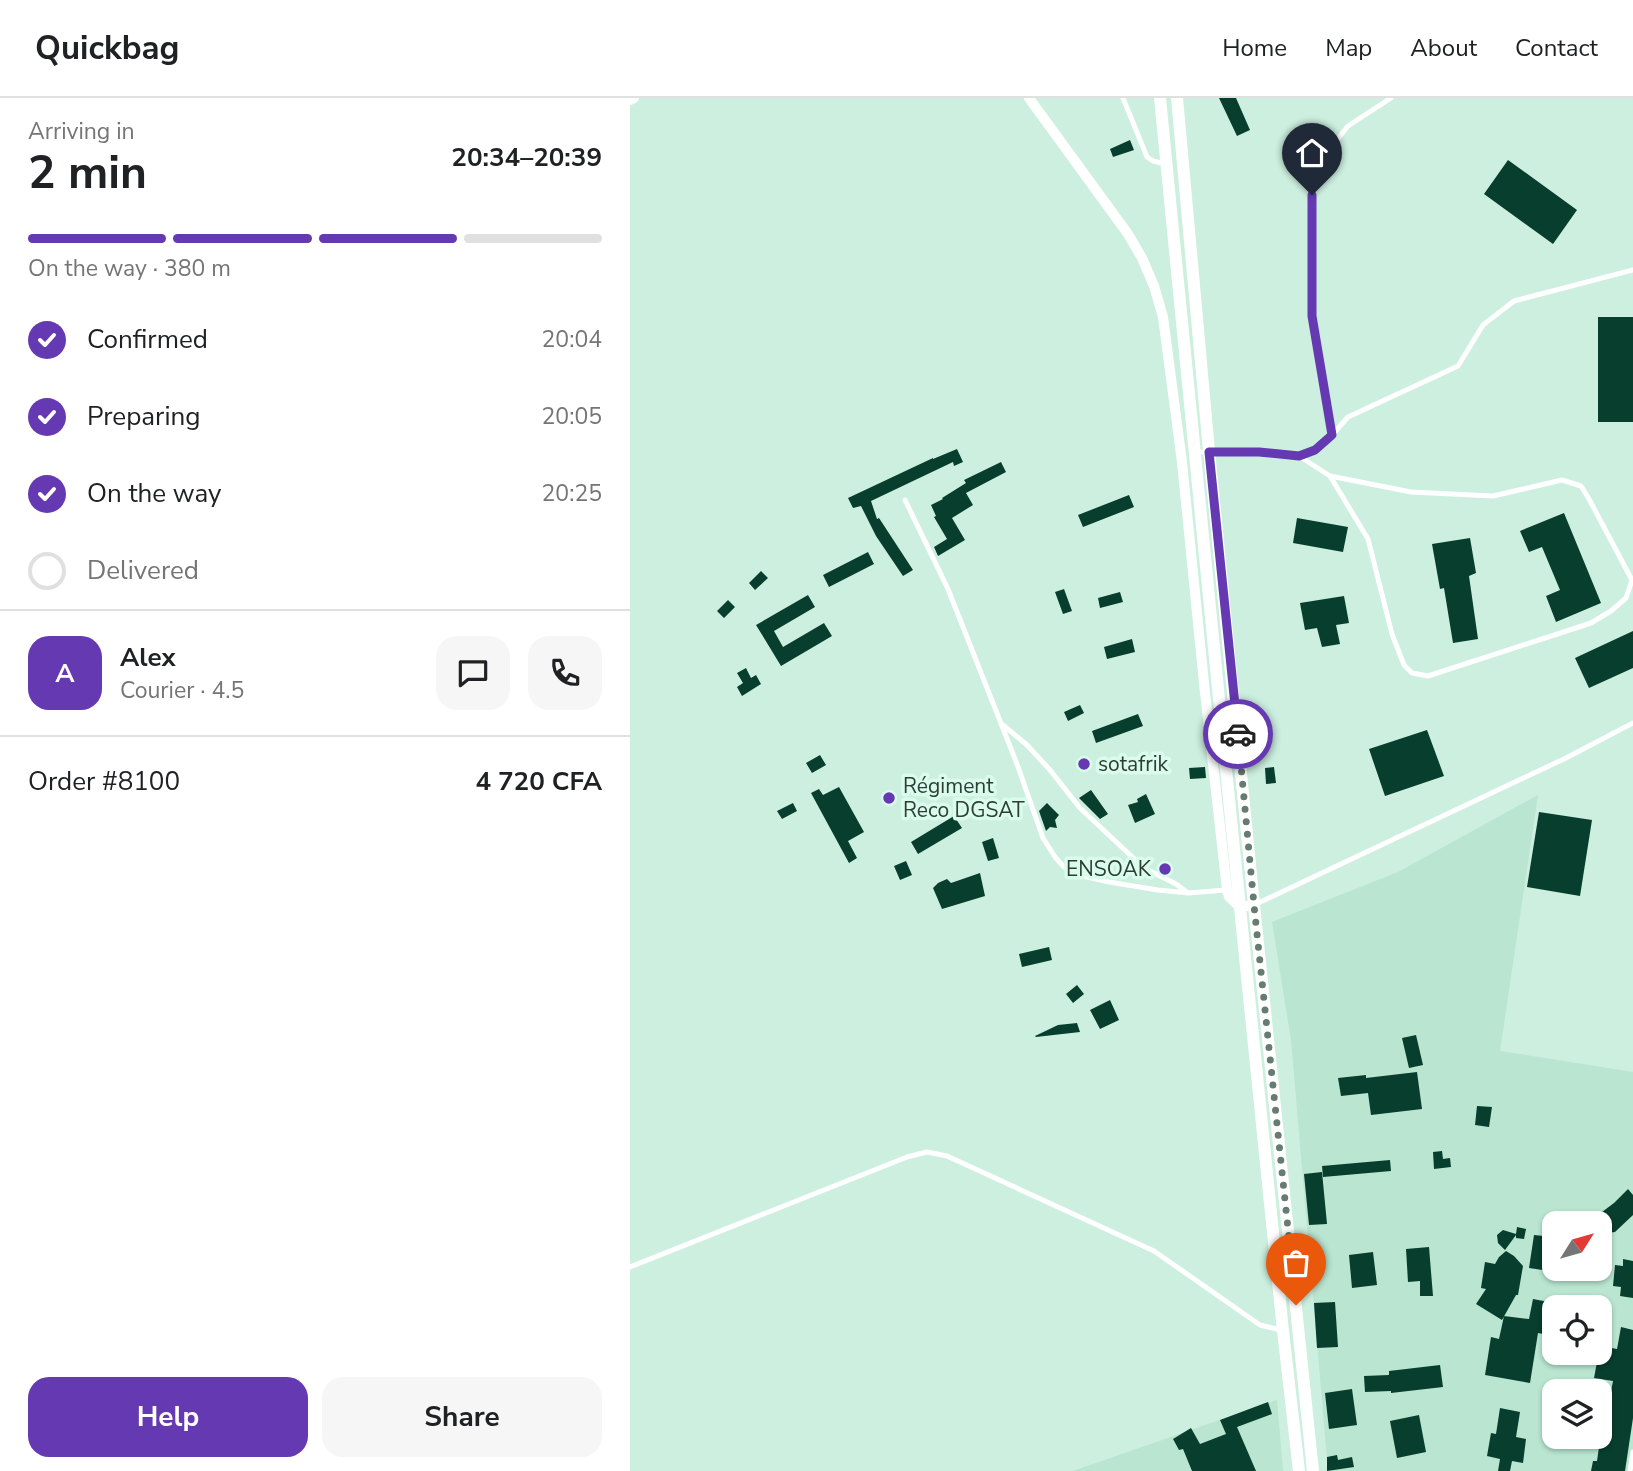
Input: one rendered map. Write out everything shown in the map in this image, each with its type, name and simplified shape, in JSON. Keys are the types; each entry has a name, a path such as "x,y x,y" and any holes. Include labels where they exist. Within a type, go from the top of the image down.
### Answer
{"street":[{"path":"1029,98 1128,234 1154,286 1163,317 1182,462 1227,890 1229,897 1240,907"},
{"path":"1160,98 1283,1331 1300,1471"},
{"path":"1177,98 1209,452 1313,1471"},
{"path":"1240,907 1254,905"}],"lane":[{"path":"1123,98 1147,157 1167,164"},
{"path":"1332,435 1312,316 1312,195 1329,150 1348,126 1391,98"},
{"path":"1196,452 1259,452 1299,456 1315,450 1348,417 1458,366 1483,325 1514,301 1633,270"},
{"path":"1299,456 1331,476 1411,492 1493,496 1562,480 1581,486 1632,580 1626,598 1591,623 1428,676 1412,673 1404,665 1392,634 1368,539 1331,476"},
{"path":"905,500 948,589 1043,838 1064,867 1074,874 1158,890 1188,893 1227,890"},
{"path":"1001,723 1027,745 1080,808 1144,868 1188,893"},
{"path":"1254,905 1566,758 1633,723"},
{"path":"630,1267 907,1157 926,1152 947,1156 1154,1251 1260,1325 1283,1331"},
{"path":"1630,1471 1633,1452"}],"shaded area":[{"path":"1538,795 1500,1051 1633,1072 1633,1471 1328,1471 1291,1040 1272,922 1398,872"},
{"path":"1277,1400 1283,1471 1073,1471"}],"building":[{"path":"1219,98 1236,98 1250,130 1237,136"},
{"path":"1130,140 1134,150 1113,157 1110,149"},
{"path":"1508,160 1577,210 1553,244 1484,194"},
{"path":"1598,317 1633,317 1633,422 1598,422"},
{"path":"957,449 963,462 954,466 953,462 871,501 877,519 879,518 913,570 903,576 876,536 861,506 853,508 848,498"},
{"path":"1001,462 1006,472 966,493 973,505 952,518 965,540 938,556 934,547 947,539 934,517 936,516 931,505 966,483 964,480"},
{"path":"1129,495 1134,507 1083,527 1078,515"},
{"path":"1564,513 1601,603 1556,622 1546,596 1560,590 1542,547 1529,552 1520,531"},
{"path":"1297,518 1348,527 1343,552 1293,543"},
{"path":"1470,538 1476,573 1469,576 1478,639 1453,643 1444,588 1440,589 1432,544"},
{"path":"868,552 874,564 829,587 823,575"},
{"path":"761,571 768,578 755,590 749,583"},
{"path":"1064,589 1072,611 1063,614 1055,592"},
{"path":"1120,592 1123,602 1100,608 1098,598"},
{"path":"808,595 815,607 774,631 783,647 824,623 832,636 781,666 756,625"},
{"path":"1344,596 1349,623 1336,625 1340,644 1322,647 1317,628 1305,630 1300,603"},
{"path":"728,600 735,607 724,618 717,611"},
{"path":"1633,631 1633,668 1589,688 1575,658"},
{"path":"1132,639 1135,652 1107,659 1104,647"},
{"path":"746,668 751,678 756,675 761,684 742,696 737,687 743,683 737,673"},
{"path":"1080,705 1084,713 1068,721 1064,712"},
{"path":"1138,714 1143,726 1096,743 1092,731"},
{"path":"1427,730 1444,776 1385,796 1369,749"},
{"path":"820,755 826,765 812,773 806,763"},
{"path":"1205,767 1206,778 1190,779 1189,768"},
{"path":"1274,767 1276,783 1266,784 1265,768"},
{"path":"839,787 864,832 848,841 857,858 849,863 811,793 819,789 823,795"},
{"path":"1091,790 1108,814 1100,819 1079,798"},
{"path":"1146,794 1155,814 1135,823 1128,805 1138,802 1137,799"},
{"path":"793,803 797,811 782,819 777,811"},
{"path":"1047,803 1059,815 1055,820 1057,828 1050,827 1046,831 1039,811"},
{"path":"1539,812 1592,820 1580,896 1527,887"},
{"path":"954,816 962,828 918,854 911,842"},
{"path":"993,838 999,858 988,861 982,842"},
{"path":"906,861 912,875 900,880 894,866"},
{"path":"980,873 985,896 942,909 933,888 938,883 947,879 951,883"},
{"path":"1049,947 1052,960 1022,967 1019,954"},
{"path":"1077,985 1084,994 1073,1003 1066,994"},
{"path":"1110,1000 1119,1020 1100,1029 1090,1010"},
{"path":"1077,1023 1080,1032 1035,1036 1058,1025"},
{"path":"1416,1035 1423,1065 1409,1068 1402,1038"},
{"path":"1417,1072 1422,1109 1371,1115 1368,1093 1341,1096 1338,1078 1366,1075 1366,1078"},
{"path":"1477,1106 1492,1107 1489,1127 1475,1125"},
{"path":"1442,1151 1443,1159 1450,1158 1451,1167 1434,1169 1433,1152"},
{"path":"1390,1160 1391,1171 1323,1177 1322,1166"},
{"path":"1322,1172 1327,1224 1309,1225 1304,1174"},
{"path":"1628,1189 1633,1195 1633,1215 1612,1232 1612,1211 1603,1211"},
{"path":"1517,1227 1526,1229 1524,1239 1516,1238 1516,1235 1505,1250 1498,1243 1497,1235 1503,1230 1516,1234"},
{"path":"1534,1235 1542,1236 1542,1270 1529,1268"},
{"path":"1429,1247 1433,1296 1420,1296 1420,1281 1408,1282 1406,1249"},
{"path":"1506,1251 1523,1266 1518,1295 1502,1320 1476,1304 1486,1289 1481,1288 1485,1262 1495,1264"},
{"path":"1373,1252 1377,1285 1352,1288 1349,1255"},
{"path":"1623,1259 1633,1261 1633,1298 1620,1296 1621,1287 1613,1286 1615,1265 1623,1266"},
{"path":"1533,1299 1542,1301 1542,1334 1538,1333 1530,1383 1485,1375 1491,1337 1499,1339 1504,1316 1529,1319"},
{"path":"1335,1302 1338,1347 1317,1348 1314,1303"},
{"path":"1621,1327 1633,1330 1633,1418 1625,1471 1591,1471 1593,1461 1597,1461 1599,1449 1612,1449 1613,1381 1594,1378 1596,1365 1612,1365 1612,1348 1617,1349"},
{"path":"1440,1365 1443,1387 1391,1393 1365,1392 1364,1376 1389,1375 1389,1371"},
{"path":"1352,1389 1357,1425 1329,1429 1325,1393"},
{"path":"1268,1402 1272,1414 1237,1427 1256,1471 1192,1471 1183,1449 1179,1450 1173,1439 1191,1428 1200,1444 1226,1434 1220,1420"},
{"path":"1500,1408 1520,1412 1516,1437 1526,1439 1523,1463 1512,1461 1510,1471 1498,1471 1500,1459 1487,1456 1491,1433 1496,1434"},
{"path":"1419,1415 1426,1452 1397,1458 1390,1421"},
{"path":"1337,1455 1338,1460 1352,1457 1354,1467 1327,1471 1327,1457"}],"way so far":[{"path":"1238,734 1296,1305"}],"place":[{"name":"sotafrik","path":"1084,764"},
{"name":"Régiment Reco DGSAT","path":"889,798"},
{"name":"ENSOAK","path":"1165,869"}],"route":[{"path":"1238,734 1209,452 1259,452 1299,456 1315,450 1332,435 1312,316 1312,195"}]}
